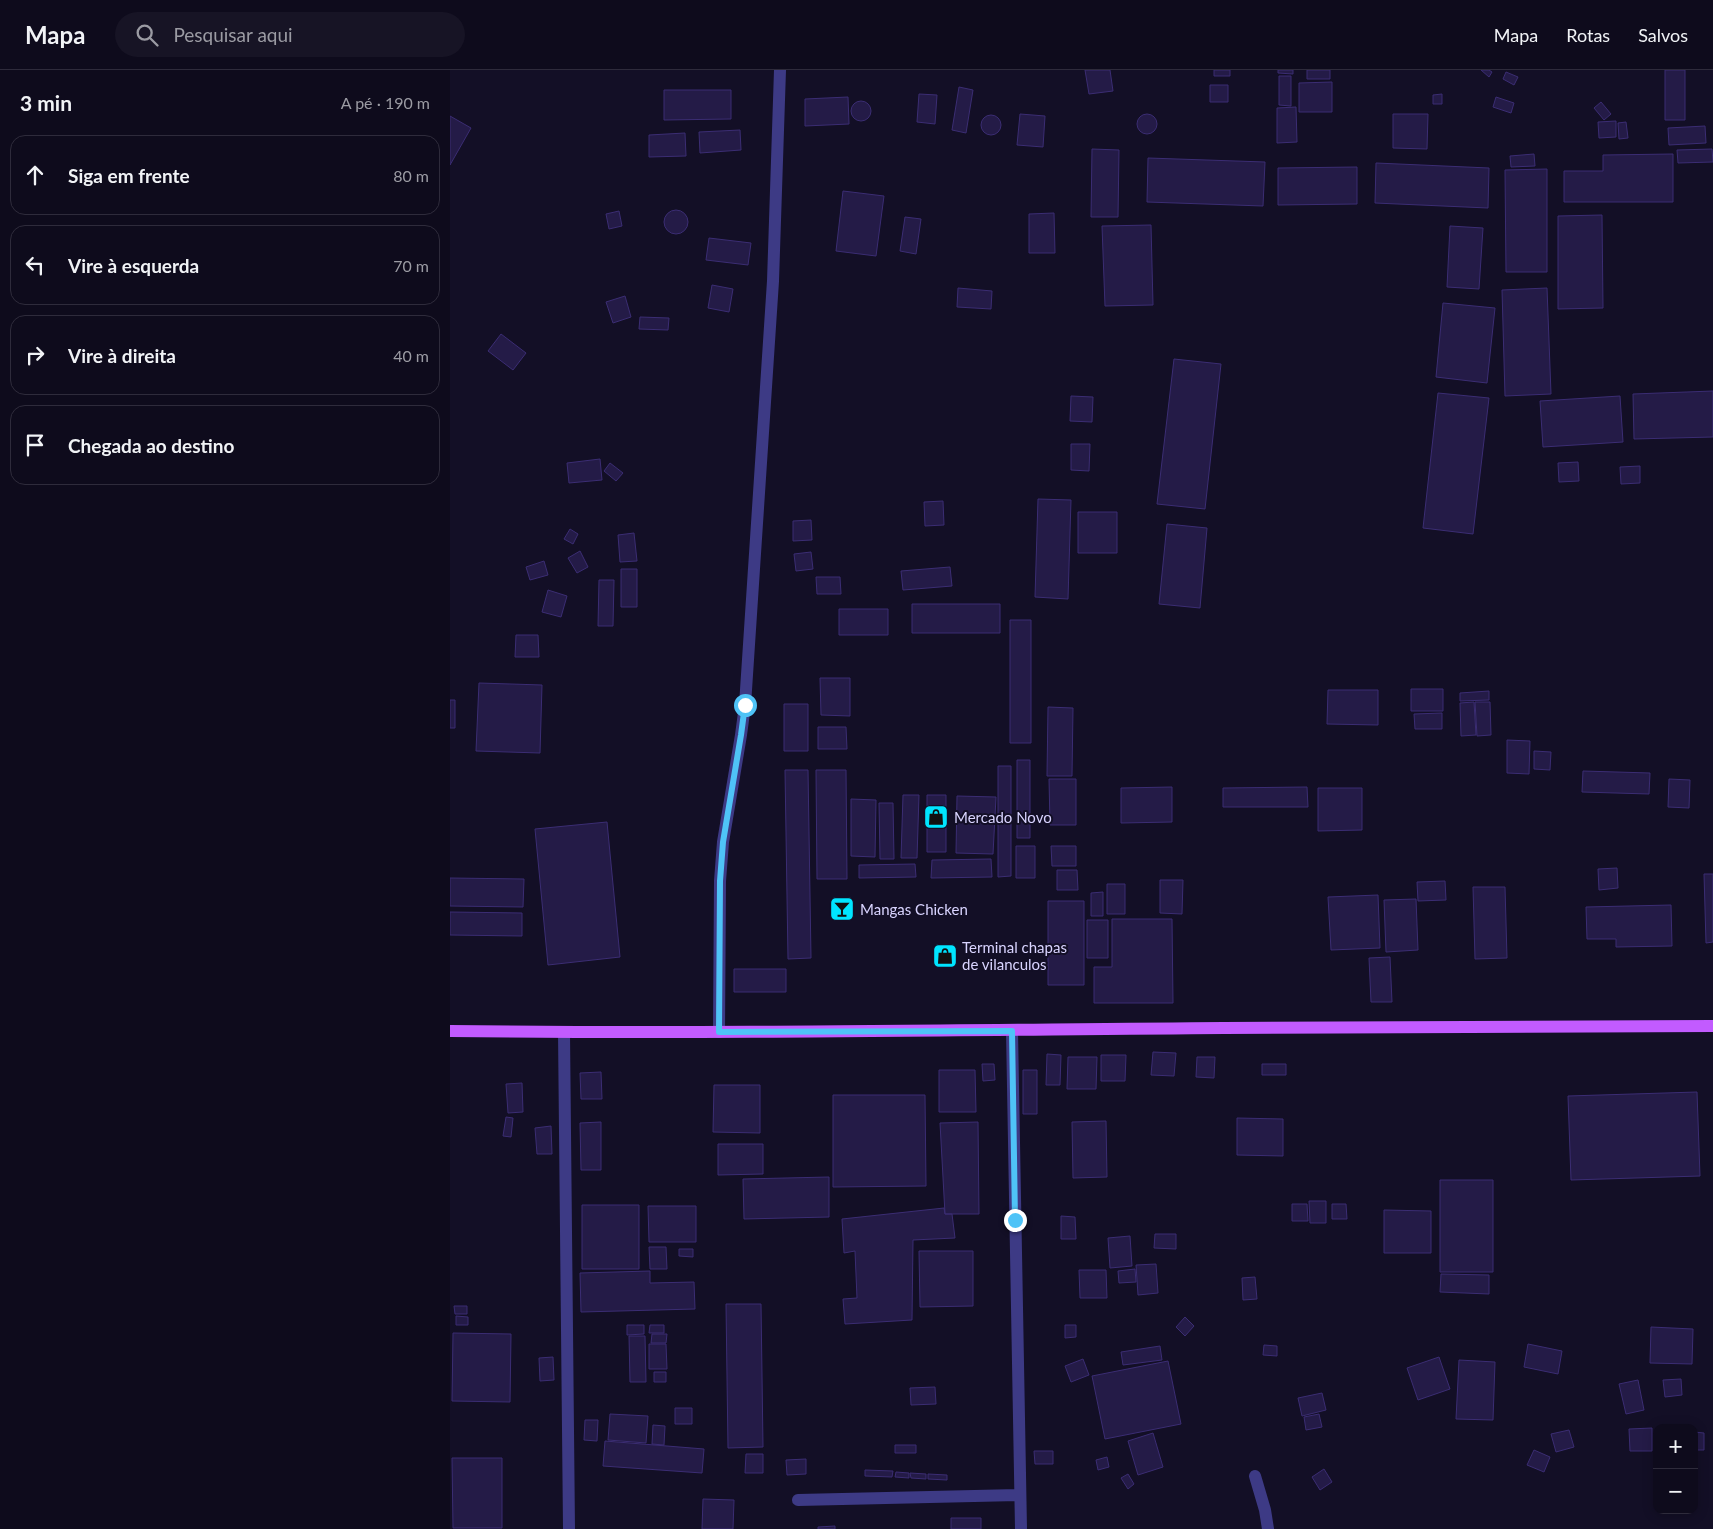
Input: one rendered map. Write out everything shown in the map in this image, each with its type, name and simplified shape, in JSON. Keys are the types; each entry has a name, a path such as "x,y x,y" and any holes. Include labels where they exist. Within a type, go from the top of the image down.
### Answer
{"main road":[{"path":"450,1031 1012,1031 1713,1026"}],"street":[{"path":"719,1032 720,881 723,842 745,705 774,280 780,70"},
{"path":"1012,1031 1021,1529"},
{"path":"564,1032 569,1529"},
{"path":"1255,1476 1265,1510 1268,1529"},
{"path":"798,1500 1019,1495"}],"building":[{"path":"1085,70 1110,70 1113,91 1089,94"},
{"path":"1214,70 1230,70 1230,76 1214,76"},
{"path":"1278,70 1293,70 1293,74 1278,73"},
{"path":"1307,70 1330,70 1330,79 1307,79"},
{"path":"1481,70 1489,70 1492,72 1489,77"},
{"path":"1665,70 1685,70 1685,120 1665,120"},
{"path":"1506,72 1518,77 1514,85 1503,79"},
{"path":"1279,76 1291,76 1291,106 1279,105"},
{"path":"1332,82 1332,112 1299,112 1299,83"},
{"path":"1210,85 1228,85 1228,102 1210,102"},
{"path":"959,87 973,90 966,133 952,130"},
{"path":"664,90 731,90 731,119 664,120"},
{"path":"919,94 937,95 935,124 917,122"},
{"path":"1442,94 1442,104 1433,104 1433,95"},
{"path":"848,97 849,124 805,126 805,99"},
{"path":"1496,97 1514,103 1511,113 1493,107"},
{"path":"861,101 868,104 871,111 868,118 861,121 854,118 851,111 854,104"},
{"path":"1601,102 1611,114 1604,120 1594,108"},
{"path":"1296,107 1297,142 1277,143 1277,108"},
{"path":"1020,114 1045,116 1043,147 1017,145"},
{"path":"1147,114 1154,117 1157,124 1154,131 1147,134 1140,131 1137,124 1140,117"},
{"path":"1393,114 1428,114 1427,149 1393,148"},
{"path":"991,115 998,118 1001,125 998,132 991,135 984,132 981,125 984,118"},
{"path":"450,116 471,128 450,165"},
{"path":"1616,121 1616,137 1599,138 1598,122"},
{"path":"1626,122 1628,138 1619,139 1618,123"},
{"path":"1705,126 1706,143 1669,145 1668,128"},
{"path":"740,130 741,150 700,153 699,132"},
{"path":"685,133 686,156 649,157 649,135"},
{"path":"1092,149 1119,150 1118,217 1091,217"},
{"path":"1712,149 1713,162 1678,163 1677,150"},
{"path":"1534,154 1535,166 1511,167 1510,156"},
{"path":"1673,154 1673,202 1564,202 1564,171 1603,171 1603,155"},
{"path":"1148,158 1265,162 1263,206 1147,202"},
{"path":"1376,163 1489,168 1488,208 1375,203"},
{"path":"1357,167 1357,204 1278,205 1278,168"},
{"path":"1547,169 1547,272 1506,272 1505,170"},
{"path":"843,191 884,196 876,256 836,251"},
{"path":"676,210 684,214 688,222 684,230 676,234 668,230 664,222 668,214"},
{"path":"619,211 622,226 609,229 606,214"},
{"path":"1054,213 1055,253 1029,253 1029,214"},
{"path":"1602,215 1603,308 1558,309 1558,216"},
{"path":"905,217 921,219 916,254 900,251"},
{"path":"1151,225 1153,305 1105,306 1102,226"},
{"path":"1450,226 1483,228 1479,289 1447,287"},
{"path":"709,238 751,243 748,265 706,260"},
{"path":"712,285 733,289 729,312 708,308"},
{"path":"958,288 992,291 991,309 957,307"},
{"path":"1547,288 1551,394 1505,396 1502,290"},
{"path":"625,296 631,317 613,323 606,302"},
{"path":"1443,303 1495,308 1487,383 1436,377"},
{"path":"640,317 669,318 668,330 639,329"},
{"path":"501,334 526,353 513,370 488,351"},
{"path":"1174,359 1221,364 1205,509 1157,504"},
{"path":"1713,391 1713,437 1634,439 1633,394"},
{"path":"1438,393 1489,398 1473,534 1423,528"},
{"path":"1071,396 1093,397 1092,422 1070,421"},
{"path":"1620,396 1623,442 1543,447 1540,401"},
{"path":"1071,444 1090,444 1089,471 1071,470"},
{"path":"600,459 602,480 569,483 567,463"},
{"path":"1578,462 1579,481 1559,482 1558,463"},
{"path":"610,463 623,473 616,481 604,471"},
{"path":"1640,466 1640,483 1621,484 1620,467"},
{"path":"1038,499 1071,500 1068,599 1035,597"},
{"path":"943,501 944,525 925,526 924,502"},
{"path":"1078,512 1117,512 1117,553 1078,553"},
{"path":"811,520 812,540 793,541 793,521"},
{"path":"1167,524 1207,528 1200,608 1159,604"},
{"path":"570,529 578,534 573,544 564,539"},
{"path":"634,533 637,561 620,562 618,535"},
{"path":"580,551 588,567 577,573 568,558"},
{"path":"811,552 813,569 796,571 794,554"},
{"path":"544,561 548,575 530,580 526,567"},
{"path":"950,567 952,586 903,590 901,571"},
{"path":"621,569 637,569 637,607 621,607"},
{"path":"816,577 840,577 841,594 817,594"},
{"path":"599,580 614,580 613,626 598,626"},
{"path":"548,590 567,596 561,617 542,612"},
{"path":"912,604 1000,604 1000,633 912,633"},
{"path":"839,609 888,609 888,635 839,635"},
{"path":"1010,620 1031,620 1031,743 1010,743"},
{"path":"516,635 538,635 539,657 515,657"},
{"path":"820,678 850,678 850,716 821,715"},
{"path":"479,683 542,685 540,753 476,751"},
{"path":"1411,689 1443,689 1443,711 1411,711"},
{"path":"1328,690 1378,690 1378,725 1327,724"},
{"path":"1489,691 1489,700 1460,701 1460,693"},
{"path":"450,700 455,700 455,728 450,728"},
{"path":"1474,702 1476,735 1461,736 1460,703"},
{"path":"1475,702 1490,702 1491,735 1477,736"},
{"path":"784,704 808,704 808,751 784,751"},
{"path":"1048,707 1073,708 1072,776 1047,776"},
{"path":"1442,713 1442,729 1415,729 1414,714"},
{"path":"818,727 846,727 847,749 818,749"},
{"path":"1507,740 1530,741 1529,774 1507,773"},
{"path":"1534,751 1551,752 1550,770 1534,769"},
{"path":"1017,760 1030,760 1030,838 1017,838"},
{"path":"998,766 1011,766 1011,876 998,877"},
{"path":"785,770 808,770 811,958 788,959"},
{"path":"816,770 846,770 847,879 817,879"},
{"path":"1583,771 1650,773 1649,794 1582,792"},
{"path":"1049,779 1076,779 1076,825 1050,825"},
{"path":"1669,779 1690,780 1689,808 1668,807"},
{"path":"1172,787 1172,822 1121,823 1121,788"},
{"path":"1307,787 1308,807 1223,807 1223,788"},
{"path":"1318,788 1362,788 1362,830 1318,831"},
{"path":"903,795 919,795 917,858 901,858"},
{"path":"927,795 946,795 946,852 927,852"},
{"path":"957,796 996,797 993,854 956,853"},
{"path":"851,799 876,800 875,857 851,856"},
{"path":"879,803 893,803 894,859 880,859"},
{"path":"607,822 620,957 548,965 535,829"},
{"path":"1016,846 1035,846 1035,878 1016,878"},
{"path":"1051,846 1076,846 1076,866 1052,866"},
{"path":"991,859 992,877 931,878 932,860"},
{"path":"915,864 916,877 859,878 859,865"},
{"path":"1617,868 1618,888 1599,890 1598,869"},
{"path":"1057,870 1077,870 1078,890 1057,890"},
{"path":"1704,874 1713,874 1713,942 1706,943"},
{"path":"450,878 524,879 523,907 450,906"},
{"path":"1160,880 1183,880 1182,914 1160,913"},
{"path":"1445,881 1446,900 1418,901 1417,882"},
{"path":"1107,884 1125,884 1125,914 1107,914"},
{"path":"1473,887 1505,887 1507,958 1475,959"},
{"path":"1103,892 1103,916 1091,916 1091,893"},
{"path":"1378,895 1380,948 1331,950 1328,897"},
{"path":"1416,899 1418,950 1386,952 1384,900"},
{"path":"1048,901 1084,901 1084,985 1048,985"},
{"path":"1671,905 1672,946 1616,947 1616,939 1587,939 1586,907"},
{"path":"450,912 522,913 522,936 450,935"},
{"path":"1112,919 1172,919 1173,1003 1094,1003 1094,967 1112,967"},
{"path":"1087,920 1108,920 1108,958 1087,958"},
{"path":"1390,957 1392,1002 1371,1002 1369,958"},
{"path":"734,969 786,969 786,992 734,992"},
{"path":"1153,1052 1176,1053 1174,1076 1151,1075"},
{"path":"1047,1054 1061,1055 1060,1085 1046,1085"},
{"path":"1101,1055 1126,1055 1125,1081 1101,1081"},
{"path":"1068,1057 1097,1057 1096,1089 1067,1089"},
{"path":"1197,1057 1215,1057 1214,1078 1196,1077"},
{"path":"982,1064 994,1064 995,1080 983,1081"},
{"path":"1262,1064 1286,1064 1286,1075 1262,1075"},
{"path":"939,1070 975,1070 976,1112 939,1112"},
{"path":"1023,1070 1037,1070 1037,1114 1023,1114"},
{"path":"601,1072 602,1099 581,1099 580,1073"},
{"path":"522,1083 523,1112 508,1113 506,1084"},
{"path":"714,1085 760,1085 760,1133 713,1132"},
{"path":"1697,1092 1700,1176 1571,1180 1568,1096"},
{"path":"833,1095 925,1095 926,1186 833,1187"},
{"path":"506,1117 513,1118 511,1137 503,1136"},
{"path":"1237,1118 1283,1119 1283,1156 1237,1155"},
{"path":"1106,1121 1107,1177 1073,1178 1072,1122"},
{"path":"601,1122 601,1170 581,1170 580,1123"},
{"path":"978,1122 979,1214 945,1214 940,1123"},
{"path":"551,1126 552,1154 537,1154 535,1128"},
{"path":"718,1144 763,1144 763,1174 718,1175"},
{"path":"829,1177 829,1217 744,1219 743,1179"},
{"path":"1440,1180 1493,1180 1493,1272 1440,1272"},
{"path":"1309,1201 1326,1201 1326,1223 1310,1223"},
{"path":"1292,1204 1307,1204 1308,1221 1292,1221"},
{"path":"1332,1204 1346,1204 1347,1219 1332,1219"},
{"path":"582,1205 639,1205 639,1269 582,1269"},
{"path":"648,1206 696,1206 696,1242 649,1242"},
{"path":"944,1208 945,1214 952,1214 955,1238 913,1240 912,1320 845,1324 843,1299 857,1298 855,1251 844,1253 842,1219"},
{"path":"1384,1210 1431,1211 1431,1253 1384,1253"},
{"path":"1061,1216 1075,1217 1076,1239 1061,1239"},
{"path":"1155,1234 1176,1234 1176,1249 1154,1248"},
{"path":"1130,1236 1132,1266 1110,1268 1108,1238"},
{"path":"649,1247 666,1247 667,1269 650,1269"},
{"path":"679,1249 693,1249 693,1257 679,1256"},
{"path":"919,1251 973,1251 973,1306 920,1307"},
{"path":"1156,1264 1158,1293 1138,1295 1136,1265"},
{"path":"1135,1269 1136,1282 1119,1283 1118,1271"},
{"path":"1079,1270 1106,1270 1107,1298 1080,1298"},
{"path":"650,1271 650,1283 694,1282 695,1309 581,1312 580,1273"},
{"path":"1441,1274 1489,1275 1489,1294 1440,1292"},
{"path":"1255,1277 1257,1299 1243,1300 1242,1278"},
{"path":"726,1304 761,1304 763,1447 728,1448"},
{"path":"454,1306 467,1306 467,1314 455,1314"},
{"path":"456,1316 468,1317 468,1325 456,1325"},
{"path":"1185,1317 1194,1326 1185,1336 1176,1327"},
{"path":"627,1325 644,1325 644,1334 627,1335"},
{"path":"650,1325 664,1325 664,1333 649,1333"},
{"path":"1065,1325 1076,1325 1076,1337 1065,1338"},
{"path":"1651,1327 1693,1329 1692,1364 1650,1363"},
{"path":"453,1333 511,1334 510,1402 452,1401"},
{"path":"652,1334 667,1334 666,1343 651,1343"},
{"path":"629,1336 645,1336 646,1382 630,1382"},
{"path":"649,1344 666,1344 667,1369 649,1369"},
{"path":"1528,1344 1562,1351 1558,1374 1524,1367"},
{"path":"1264,1345 1277,1346 1277,1356 1263,1355"},
{"path":"1160,1346 1162,1360 1123,1365 1121,1352"},
{"path":"553,1357 554,1380 540,1381 539,1358"},
{"path":"1439,1357 1450,1389 1418,1400 1407,1368"},
{"path":"1083,1359 1089,1375 1071,1382 1065,1366"},
{"path":"1459,1360 1495,1362 1493,1420 1456,1419"},
{"path":"1168,1361 1181,1424 1105,1439 1092,1376"},
{"path":"654,1372 666,1372 666,1382 654,1382"},
{"path":"1681,1379 1682,1395 1665,1397 1663,1380"},
{"path":"1638,1380 1644,1410 1626,1414 1619,1384"},
{"path":"935,1387 936,1404 911,1405 910,1388"},
{"path":"1322,1393 1326,1410 1302,1416 1298,1398"},
{"path":"675,1408 692,1408 692,1424 675,1424"},
{"path":"610,1414 648,1416 646,1443 608,1440"},
{"path":"1319,1414 1322,1427 1306,1430 1304,1417"},
{"path":"585,1420 598,1420 597,1441 584,1440"},
{"path":"653,1425 665,1426 664,1445 652,1444"},
{"path":"1652,1428 1652,1451 1630,1451 1629,1429"},
{"path":"1569,1430 1574,1447 1556,1452 1551,1434"},
{"path":"1698,1432 1704,1433 1704,1450 1698,1450"},
{"path":"1153,1433 1163,1467 1138,1475 1128,1441"},
{"path":"605,1441 704,1449 702,1473 603,1466"},
{"path":"895,1445 916,1445 916,1453 895,1453"},
{"path":"1534,1450 1550,1457 1544,1472 1527,1465"},
{"path":"1034,1451 1053,1451 1053,1464 1035,1464"},
{"path":"746,1454 763,1454 763,1473 745,1473"},
{"path":"1107,1457 1109,1467 1098,1470 1096,1460"},
{"path":"452,1458 502,1458 502,1528 453,1528"},
{"path":"806,1459 806,1474 787,1475 786,1460"},
{"path":"1324,1469 1332,1482 1320,1490 1312,1477"},
{"path":"865,1470 893,1471 892,1477 865,1476"},
{"path":"896,1472 909,1473 909,1478 895,1477"},
{"path":"910,1473 926,1474 926,1479 911,1478"},
{"path":"928,1474 947,1475 947,1480 928,1479"},
{"path":"1128,1474 1134,1484 1128,1489 1121,1478"},
{"path":"703,1499 734,1500 733,1529 702,1529"},
{"path":"951,1518 981,1518 981,1529 951,1529"},
{"path":"835,1526 835,1529 818,1529 818,1527"}],"place":[{"name":"Mercado Novo","path":"936,817"},
{"name":"Mangas Chicken","path":"842,909"},
{"name":"Terminal chapas de vilanculos","path":"945,956"}],"route":[{"path":"745,705 723,842 720,881 719,1032 1012,1031 1015,1220"}]}
